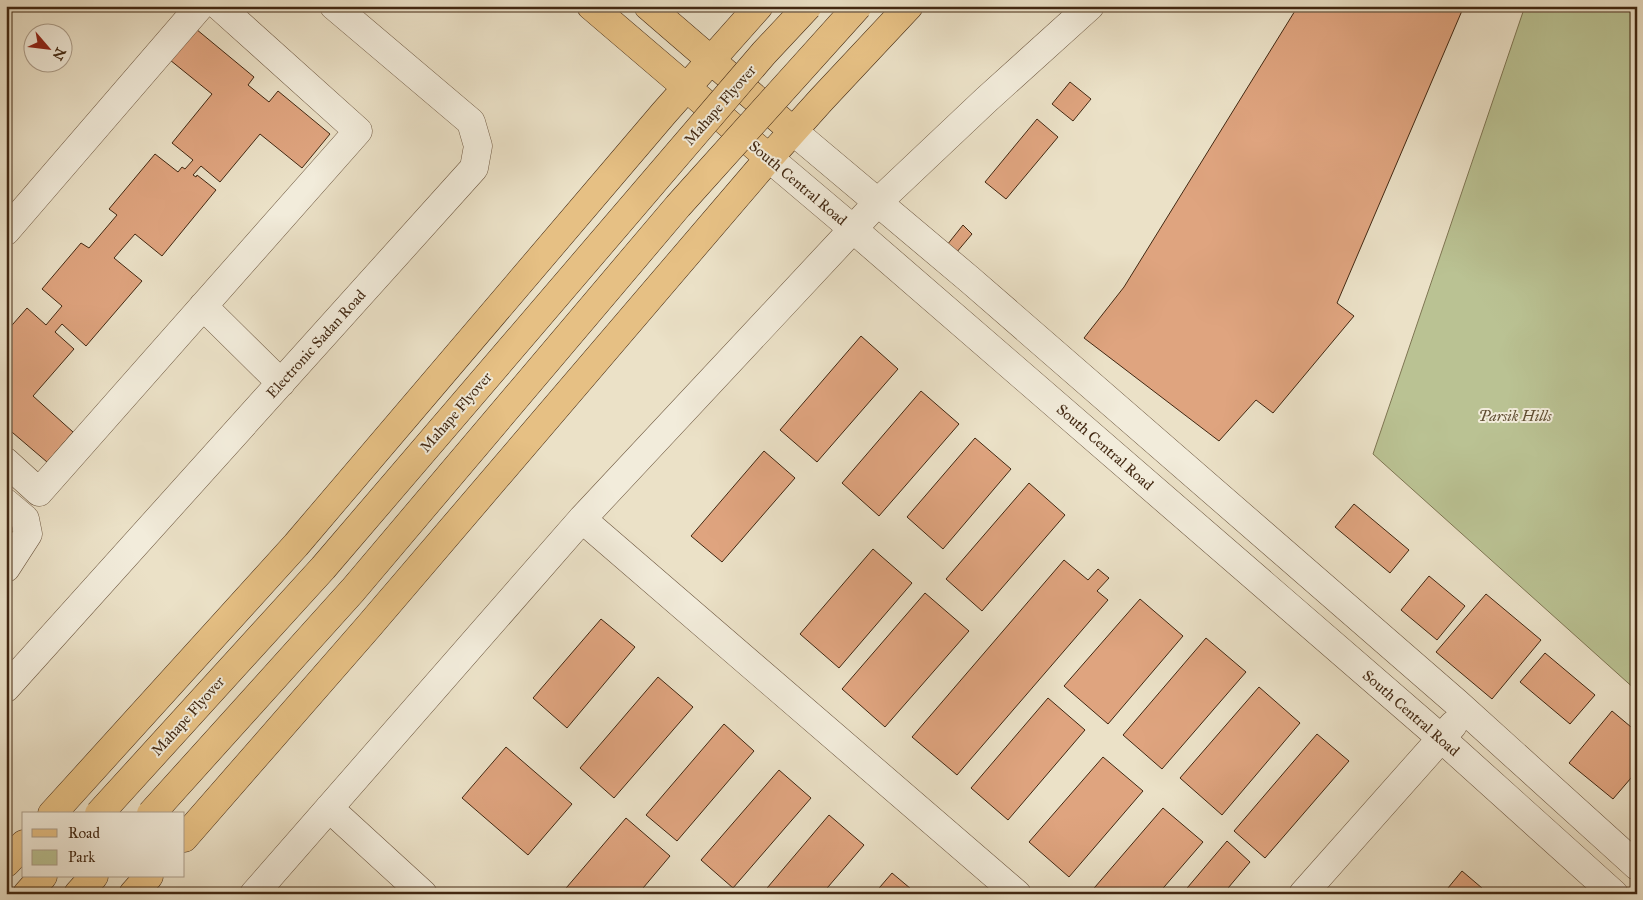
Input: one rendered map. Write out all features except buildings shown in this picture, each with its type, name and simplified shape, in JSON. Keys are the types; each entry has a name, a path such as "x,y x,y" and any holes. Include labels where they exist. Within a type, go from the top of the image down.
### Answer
{"main road":[{"name":"South Central Road","path":"591,6 769,158"},
{"path":"648,6 793,131"},
{"path":"54,812 296,545 710,60 759,6"},
{"name":"Mahape Flyover","path":"102,812 323,568 757,60 808,6"},
{"path":"153,812 353,590 678,206 858,6"},
{"path":"185,837 376,618 769,158 909,6"},
{"path":"6,863 22,846"},
{"path":"27,894 41,878"},
{"path":"78,894 92,878"},
{"path":"133,894 147,878"}],"street":[{"path":"6,230 200,6"},
{"path":"6,462 40,492 358,131 219,6"},
{"name":"Electronic Sadan Road","path":"11,673 281,382 474,168 478,146 471,122 334,6"},
{"path":"254,894 582,519 878,202 986,100 1090,6"},
{"path":"793,131 1023,326 1293,560 1466,711 1637,866"},
{"name":"South Central Road","path":"769,158 1442,739 1614,894"},
{"path":"203,306 281,382"},
{"path":"997,353 1023,326"},
{"path":"1124,463 1149,435"},
{"path":"6,503 24,519 28,534 6,568"},
{"path":"582,519 1017,894"},
{"path":"1264,585 1293,560"},
{"path":"1303,894 1466,711"},
{"path":"329,808 422,894"}],"green space":[{"name":"Parsik Hills","path":"1525,6 1637,6 1637,691 1373,454"}]}
